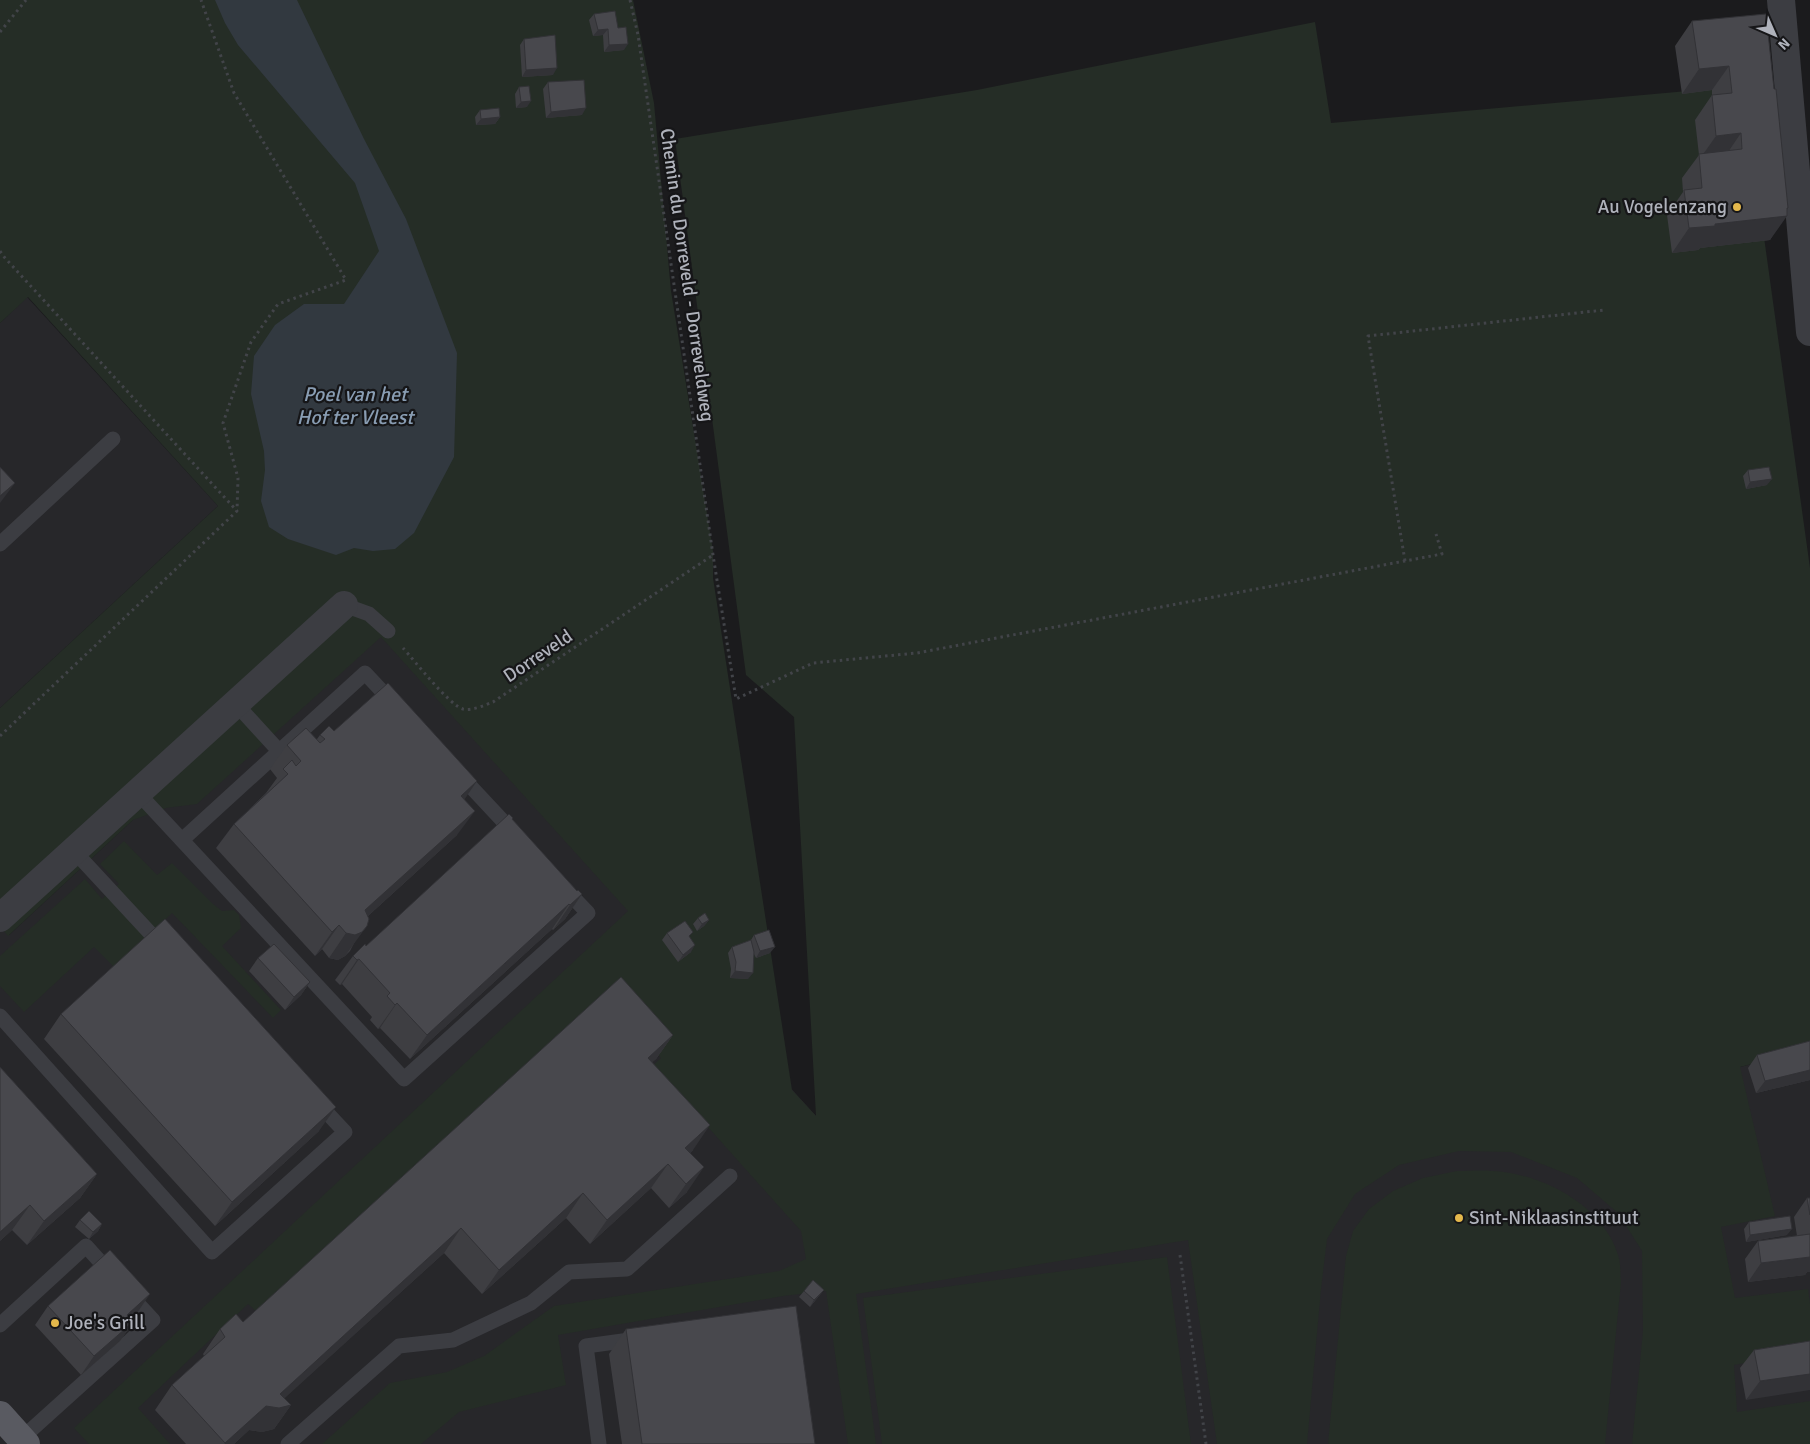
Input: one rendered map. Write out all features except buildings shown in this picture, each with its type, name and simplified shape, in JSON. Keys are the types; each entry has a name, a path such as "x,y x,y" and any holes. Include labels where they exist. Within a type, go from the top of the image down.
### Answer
{"main road":[{"path":"0,1415 24,1441"}],"street":[{"path":"1781,0 1810,332"},
{"path":"0,918 344,605"}],"lane":[{"path":"0,544 113,439"},
{"path":"344,605 369,614 388,631"},
{"path":"182,840 365,673 406,717"},
{"path":"236,704 279,751"},
{"path":"446,760 527,848"},
{"path":"138,793 404,1079 588,913 554,876"},
{"path":"74,851 175,960"},
{"path":"0,1016 212,1252 345,1132 304,1088"},
{"path":"288,1444 399,1346 453,1340 531,1303 569,1272 627,1269 730,1176"},
{"path":"0,1325 86,1246 153,1320 24,1441"},
{"path":"599,1444 586,1346 653,1336"}],"path":[{"path":"0,32 26,0"},
{"path":"0,736 237,511 238,478 224,423 252,342 278,304 346,280 234,93 201,0"},
{"name":"Chemin du Dorreveld - Dorreveldweg","path":"630,0 638,35 713,555 736,699 813,663 917,653 1405,561"},
{"path":"0,251 18,273 237,511"},
{"path":"1436,534 1442,554 1405,561 1368,336 1604,310"},
{"name":"Dorreveld","path":"388,631 451,701 463,709 477,708 493,702 713,555"},
{"path":"1180,1255 1206,1444"}],"shaded area":[{"path":"0,0 633,0 654,103 671,291 713,551 713,578 792,1090 816,1116 794,717 746,675 675,139 977,90 1315,22 1331,123 1743,86 1810,568 1810,1049 1740,1067 1775,1216 1721,1227 1735,1298 1808,1289 1810,1304 1810,1351 1734,1365 1737,1412 1810,1401 1810,1444 1632,1444 1643,1331 1642,1251 1618,1213 1577,1178 1511,1152 1459,1151 1399,1165 1355,1194 1327,1239 1307,1444 1217,1444 1188,1240 856,1294 876,1444 848,1444 826,1291 783,1296 558,1335 566,1385 459,1412 421,1444 322,1444 390,1383 447,1372 484,1356 554,1306 779,1271 806,1259 801,1231 707,1126 636,1082 661,1058 604,996 257,1312 248,1304 138,1408 170,1444 89,1444 74,1428 628,911 381,637 197,804 166,808 133,820 8,936 0,926 0,708 218,506 28,297 0,323"},
{"path":"27,297 218,506 0,708 0,323"},
{"path":"381,630 464,728 817,1117 1740,1067 1810,1049 1810,1444 0,1444 0,926 9,935 151,803"},
{"path":"124,841 157,875 172,863 222,911 234,910 239,915 241,928 222,946 281,1010 273,1018 172,913 115,968 94,947 24,1012 0,986 0,956 85,879 102,899 119,884 100,864"},
{"path":"1457,1171 1511,1173 1549,1185 1568,1195 1584,1207 1599,1221 1610,1237 1619,1258 1621,1282 1605,1444 1328,1444 1346,1256 1353,1231 1369,1209 1393,1191 1423,1178"},
{"path":"1167,1257 1191,1444 882,1444 863,1298"}],"water":[{"name":"Poel van het Hof ter Vleest","path":"215,0 297,0 364,139 406,219 457,353 454,457 414,533 395,549 373,551 354,548 336,555 288,539 269,527 261,501 265,470 264,451 251,394 254,356 275,325 304,304 344,304 379,251 355,183 238,45 225,23"}],"place":[{"name":"Au Vogelenzang","path":"1737,207"},
{"name":"Sint-Niklaasinstituut","path":"1459,1218"},
{"name":"Joe's Grill","path":"55,1323"}]}
